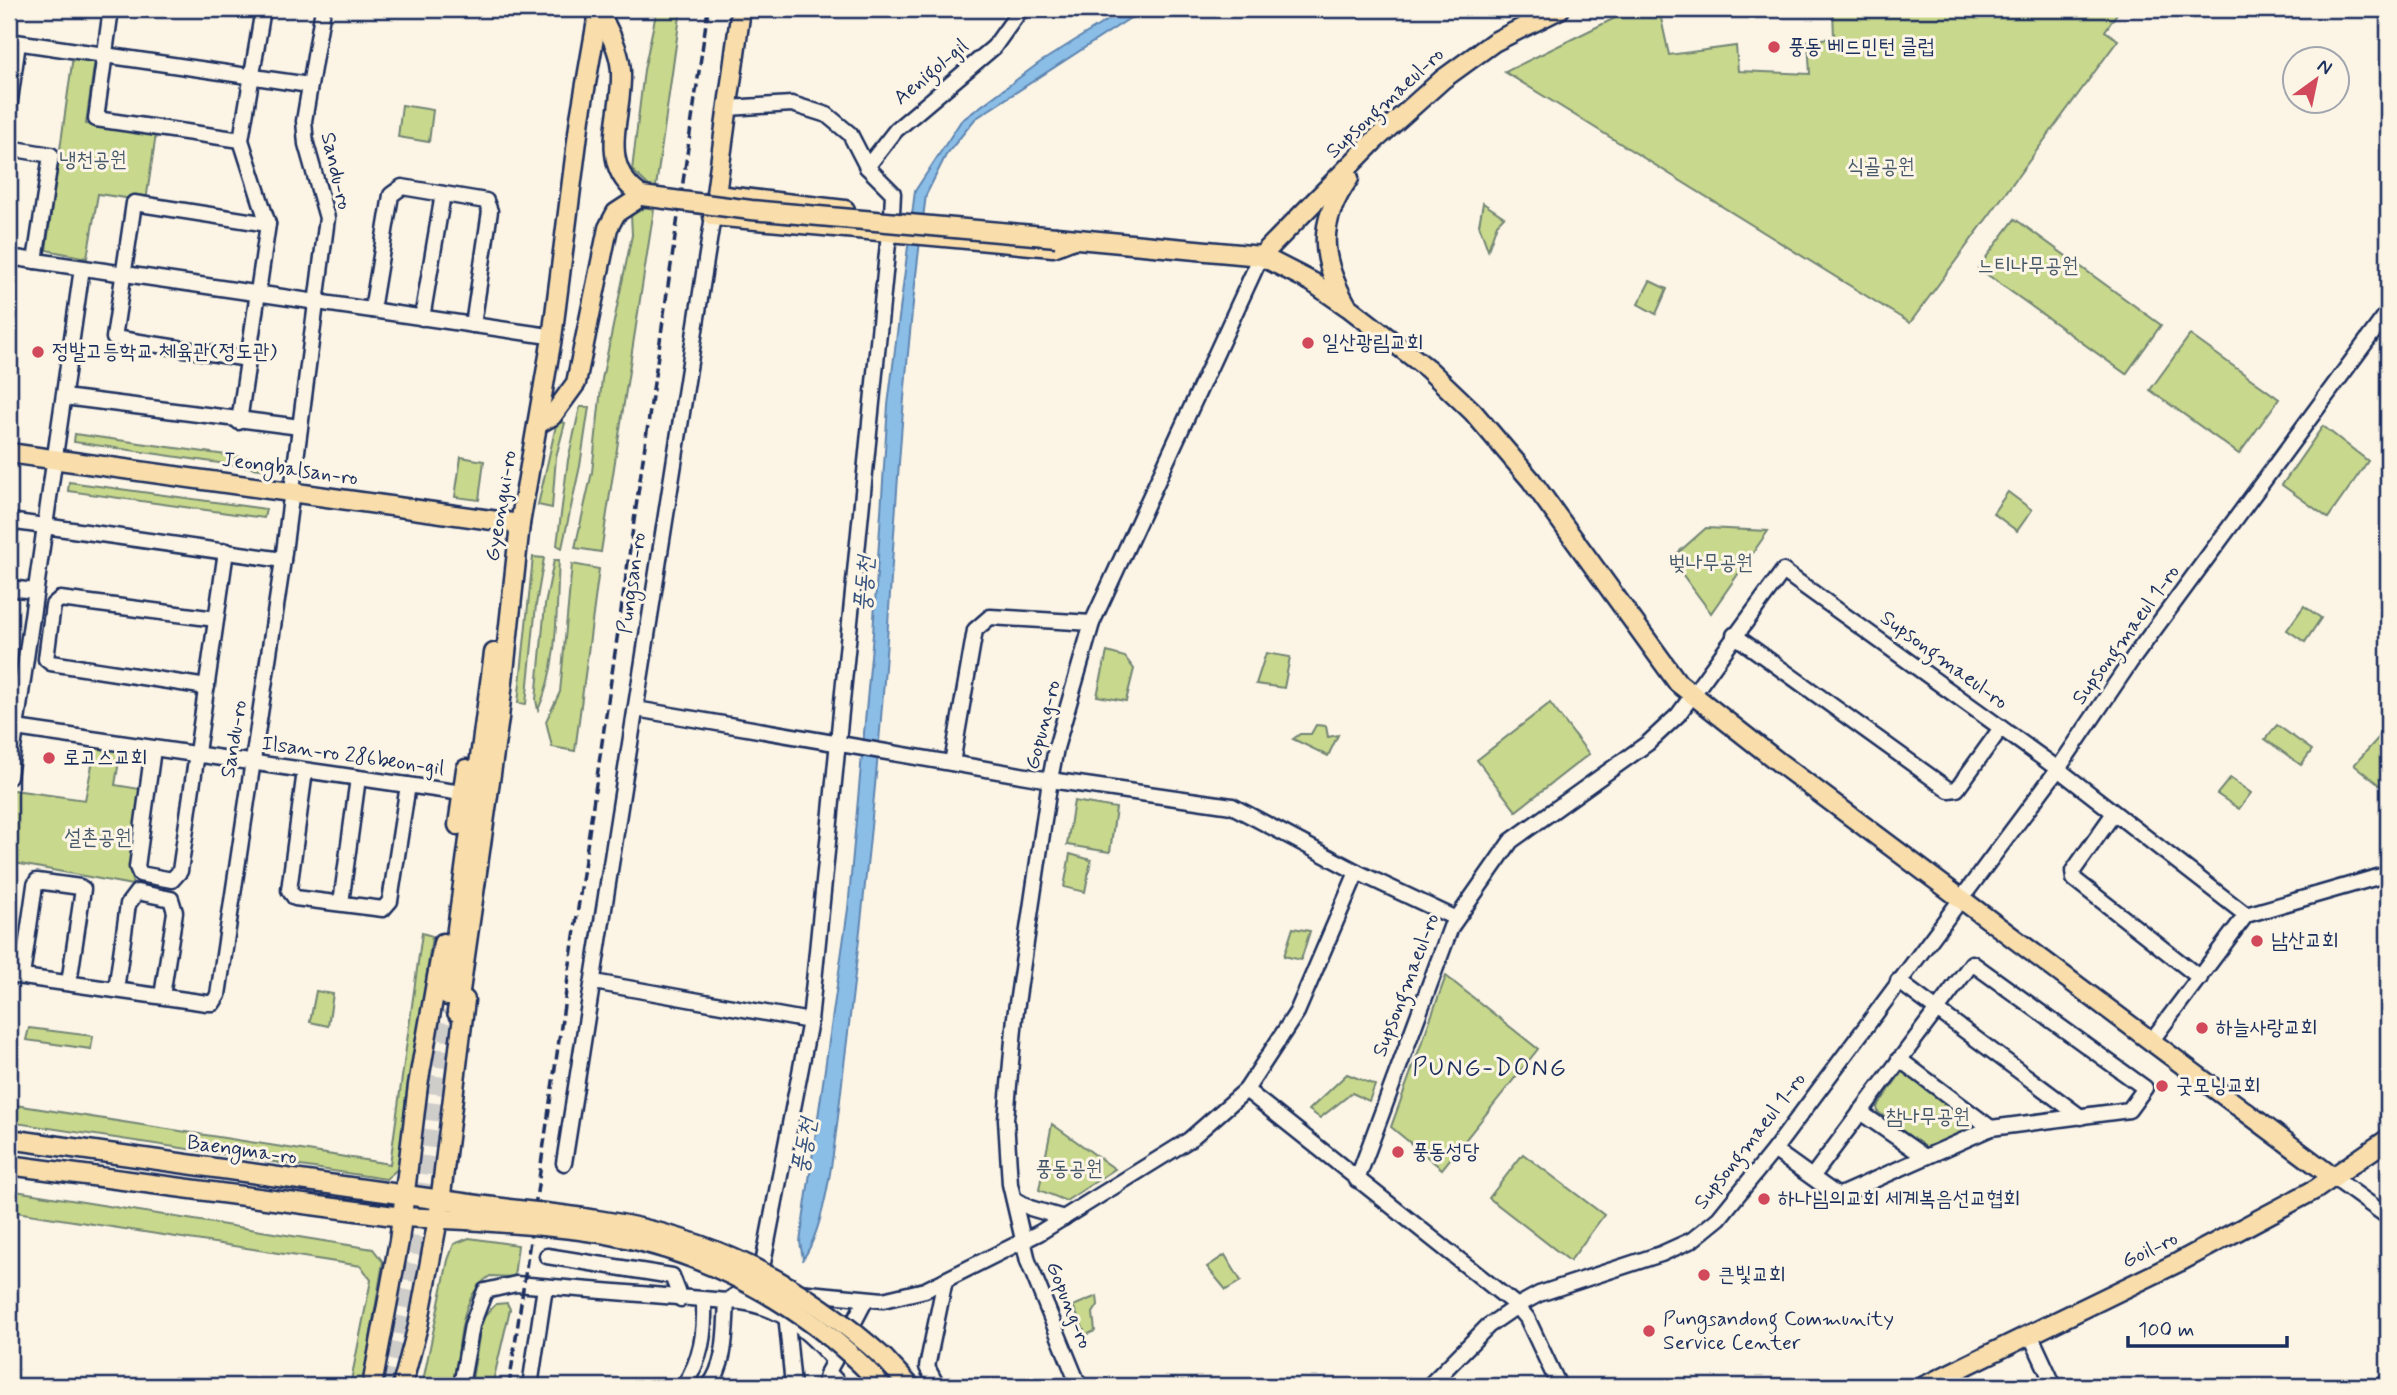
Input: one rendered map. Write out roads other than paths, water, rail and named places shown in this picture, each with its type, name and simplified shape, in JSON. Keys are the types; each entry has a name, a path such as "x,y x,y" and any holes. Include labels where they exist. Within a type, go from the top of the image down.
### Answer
{"main road":[{"name":"Pungsan-ro","path":"713,216 741,9"},
{"name":"Supsongmaeul-ro","path":"1261,256 1375,140 1467,59 1494,41 1560,9"},
{"path":"596,10 618,50 621,73 615,160 620,176 642,196 751,210 1261,256 1312,282 1428,369 1472,412 1531,480 1664,665 1693,696 2334,1178"},
{"name":"Gyeongui-ro","path":"452,1012 558,206 596,10"},
{"name":"Gyeongui-ro","path":"515,523 538,424 596,10"},
{"path":"1348,307 1329,272 1325,236 1335,197 1375,140"},
{"path":"717,195 896,215 934,227"},
{"path":"538,424 552,415 576,383 608,228 616,213 642,196"},
{"path":"713,216 893,233 934,227 1059,231 1077,238"},
{"name":"Jeongbalsan-ro","path":"9,453 515,523"},
{"path":"372,1386 401,1217 462,793 484,667 501,640 509,655 496,799 463,1015 438,1219 418,1326 402,1386"},
{"name":"Baengma-ro","path":"9,1139 441,1198 468,1212"},
{"name":"Goil-ro","path":"1924,1386 2179,1262 2334,1178 2388,1139"},
{"path":"9,1165 401,1217 438,1219 468,1212 598,1220 692,1242 783,1282 825,1308 885,1359 910,1386"},
{"path":"468,1212 611,1235 686,1257 739,1279 814,1324 876,1381"}],"street":[{"path":"111,9 96,119 241,141"},
{"path":"239,422 268,224 241,141 255,76 263,9 259,9"},
{"name":"Sandu-ro","path":"69,983 83,890 37,881 15,975 116,990 214,1003 218,995 283,560 327,218 306,144 303,121 323,9"},
{"name":"Aenigol-gil","path":"867,167 896,130 994,47 1021,9"},
{"path":"9,108 14,42 309,85"},
{"path":"728,108 792,104 827,115 850,134 867,167 893,193 896,215"},
{"path":"9,148 51,155 35,261"},
{"path":"372,310 391,195 402,187 486,201 490,211 472,325"},
{"path":"422,318 443,194"},
{"path":"248,359 114,338 123,274 134,203 268,224"},
{"name":"Pungsan-ro","path":"564,1163 713,216"},
{"path":"763,1263 810,1021 842,746 893,233"},
{"name":"Gopung-ro","path":"1079,1386 1028,1261 1014,1199 1006,1119 1014,1028 1050,780 1056,748 1092,623 1261,256"},
{"path":"9,257 542,335"},
{"path":"9,777 12,727 36,592 82,268"},
{"name":"Supsongmaeul 1-ro","path":"1429,1386 1488,1326 1517,1306 1539,1294 1661,1254 1692,1240 1719,1218 1774,1150 2058,769 2131,661 2388,312"},
{"path":"64,397 300,428"},
{"path":"9,521 283,560"},
{"path":"153,749 136,867 140,874 172,880 180,871 226,551"},
{"name":"Supsongmaeul-ro","path":"1357,1180 1455,918 1511,841 1648,743 1678,715 1734,635 1783,571 2001,728 1957,789 1949,790 1734,635"},
{"path":"9,588 36,592"},
{"path":"207,687 51,663 46,659 53,605 60,598 216,620"},
{"path":"952,763 975,630 990,617 1092,623"},
{"path":"636,709 1050,780 1232,806 1357,872 1455,918"},
{"name":"Ilsan-ro 286beon-gil","path":"12,727 462,793"},
{"path":"2001,728 2246,915"},
{"path":"305,771 289,890 295,898 383,909 390,901 408,785"},
{"path":"341,903 358,778"},
{"path":"2114,813 2073,871 2074,879 2200,978"},
{"path":"769,1278 792,1292 865,1301 883,1300 925,1290 1064,1218 1189,1140 1246,1090 1308,991 1357,872"},
{"path":"2152,1040 2246,915 2388,874"},
{"path":"116,990 128,904 138,892 171,899 175,912 162,996"},
{"path":"1774,1150 1838,1196 1991,1128 2129,1110 2145,1088 1972,963 1812,1177"},
{"path":"1898,981 2081,1117"},
{"path":"594,982 810,1021"},
{"path":"1899,1059 1991,1128"},
{"path":"1246,1090 1517,1306 1527,1318 1559,1386"},
{"path":"1860,1112 1925,1157"},
{"path":"2334,1178 2388,1217"},
{"path":"1014,1199 1030,1208 1064,1218"},
{"path":"547,1256 672,1276 681,1299"},
{"path":"727,1301 749,1286 761,1287 769,1278 763,1263 754,1261 744,1269 743,1279 749,1286"},
{"path":"936,1386 927,1367 945,1280"},
{"path":"461,1386 472,1325 485,1292 516,1284 704,1301 750,1302 786,1316 810,1333 829,1373 841,1386"},
{"path":"530,1386 545,1287"},
{"path":"792,1292 786,1303 786,1316 793,1386"},
{"path":"684,1386 696,1368 704,1344 704,1301"},
{"path":"709,1386 715,1378 723,1351 727,1301"},
{"path":"829,1373 865,1301"},
{"path":"2030,1334 2054,1386"},
{"path":"2383,1386 2388,1382"}],"water":[{"path":"1125,9 1144,9 975,119 946,155 926,195 908,350 881,719 859,939 837,1128 827,1189 813,1241 803,1259 800,1242 848,909 873,634 888,405 915,191 961,121 1039,63"}],"tunnel":[{"path":"383,1386 413,1247 446,1011"}],"railway":[{"path":"509,1386 708,9"}],"place":[{"name":"풍동 베드민턴 클럽","path":"1774,47"},
{"name":"일산광림교회","path":"1308,343"},
{"name":"정발고등학교 체육관(정도관)","path":"38,352"},
{"name":"로고스교회","path":"49,758"},
{"name":"남산교회","path":"2257,941"},
{"name":"하늘사랑교회","path":"2202,1028"},
{"name":"굿모닝교회","path":"2162,1086"},
{"name":"풍동성당","path":"1398,1152"},
{"name":"하나님의교회 세계복음선교협회","path":"1764,1199"},
{"name":"큰빛교회","path":"1704,1275"},
{"name":"Pungsandong Community Service Center","path":"1649,1331"}],"district":[{"name":"PUNG-DONG","path":"1490,1068"}],"park label":[{"name":"냉천공원","path":"93,160"},
{"name":"식골공원","path":"1881,167"},
{"name":"느티나무공원","path":"2028,266"},
{"name":"벚나무공원","path":"1711,563"},
{"name":"설촌공원","path":"98,838"},
{"name":"참나무공원","path":"1928,1117"},
{"name":"풍동공원","path":"1069,1169"}],"water label":[{"name":"풍동천","path":"865,584"},
{"name":"풍동천","path":"805,1146"}]}
